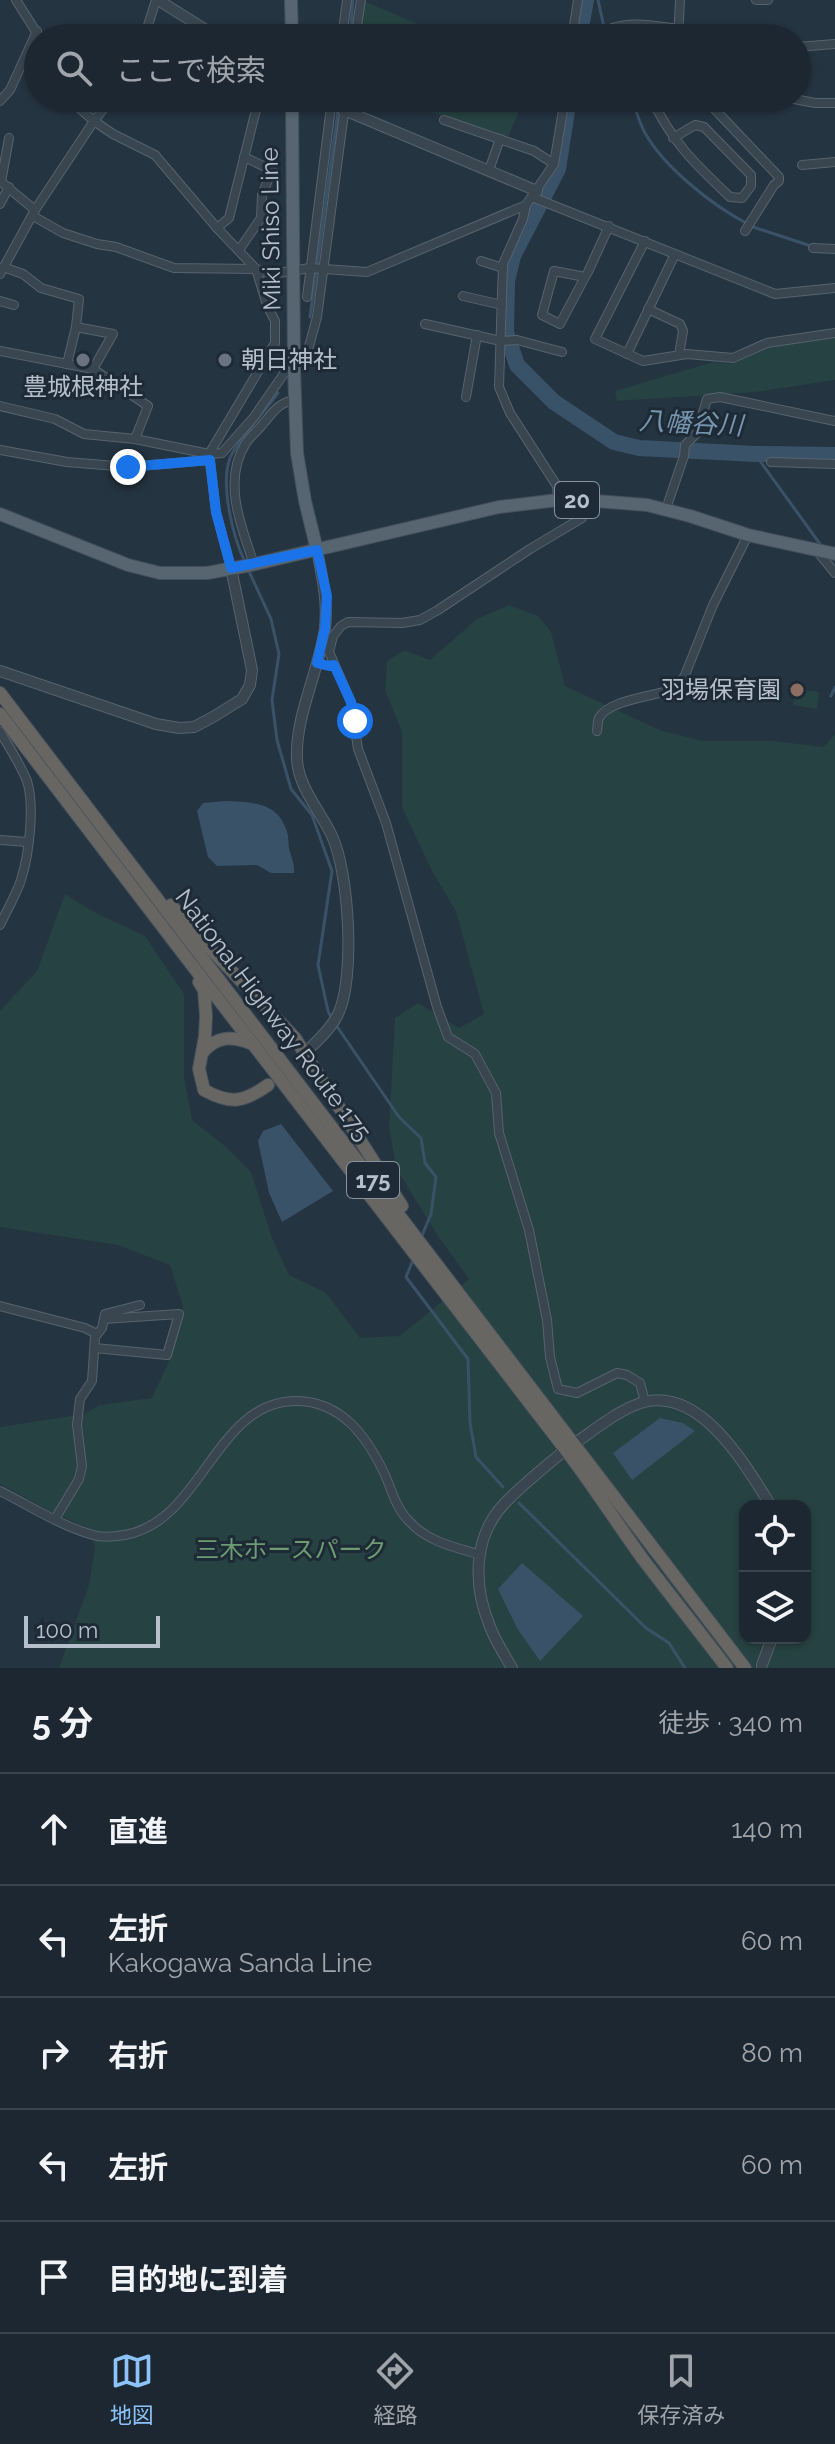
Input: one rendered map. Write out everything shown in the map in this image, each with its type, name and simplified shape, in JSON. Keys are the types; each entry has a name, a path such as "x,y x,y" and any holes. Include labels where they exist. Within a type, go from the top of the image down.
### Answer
{"highway":[{"name":"National Highway Route 175","path":"0,693 427,1250 570,1447 644,1560 727,1668"},
{"name":"National Highway Route 175","path":"0,714 253,1044 745,1668"},
{"path":"149,888 168,902 295,1038 427,1250"},
{"path":"170,935 204,990 205,1036 199,1069 204,1090 218,1098 237,1101 268,1085"},
{"path":"201,1055 209,1045 223,1038 233,1037 253,1044"},
{"path":"294,1064 305,1053"}],"main road":[{"path":"291,0 292,24"},
{"name":"Miki Shiso Line","path":"292,112 297,453 317,550"},
{"name":"20","path":"0,514 128,565 160,573 189,574 244,566 499,507 558,500 626,502 666,509 748,535 835,554"}],"street":[{"path":"16,0 31,24"},
{"path":"149,24 157,0 196,24"},
{"path":"344,24 347,0"},
{"path":"357,24 361,0"},
{"path":"574,24 578,0"},
{"path":"679,24 680,0"},
{"path":"756,0 768,0"},
{"path":"811,46 835,44"},
{"path":"0,101 10,90 24,62"},
{"path":"811,102 835,103"},
{"path":"84,112 113,134 155,155 256,269 275,321 275,343 210,457 216,512 244,566"},
{"path":"67,364 79,299 41,288 23,274 2,270 34,213 101,112"},
{"path":"217,228 229,218 255,112"},
{"path":"307,297 328,112"},
{"path":"308,350 317,317 344,112"},
{"path":"362,112 489,170 547,202 775,294 835,288"},
{"path":"558,500 557,486 510,413 499,387 503,268 526,205 554,164 563,112"},
{"path":"659,112 673,138 688,158 730,197 742,198 751,186 751,175 704,127 695,125 673,138"},
{"path":"717,112 779,177 745,231"},
{"path":"444,120 534,151 554,164"},
{"path":"0,204 9,138"},
{"path":"489,170 500,139"},
{"path":"239,250 261,218 262,195 272,170 244,157"},
{"path":"802,165 835,162"},
{"path":"3,183 34,213 63,233 116,247 174,268 256,269 272,274 310,268 367,272 526,205"},
{"path":"744,195 759,207"},
{"path":"585,277 554,271 542,315 560,324 585,277 609,226"},
{"path":"645,241 595,339 643,361 687,354 733,358 767,343 835,333"},
{"path":"813,248 835,249"},
{"path":"627,354 675,254"},
{"path":"481,261 503,268"},
{"path":"463,296 502,305"},
{"path":"0,301 14,305"},
{"path":"648,309 680,324 683,331 679,355"},
{"path":"425,324 501,341 517,340 562,352"},
{"path":"76,327 113,334 93,369"},
{"path":"466,397 477,335"},
{"path":"0,351 93,369 148,406 135,439"},
{"path":"0,450 67,462 128,467 210,457 222,453 254,417 285,372 294,368"},
{"path":"666,509 685,445 697,433 707,399 720,397 835,421"},
{"path":"0,671 156,724 179,728 194,727 242,699 250,685 252,670 235,484 237,467 245,444 279,404 296,399"},
{"path":"0,406 55,419 84,434 135,439 210,457"},
{"path":"771,462 835,464"},
{"path":"583,500 582,518 429,615 402,623 348,622 333,636 330,648 334,665 351,702 358,749 386,823 448,1037 475,1054 496,1093 499,1133 529,1230 558,1389 577,1393 617,1373 640,1383 645,1402"},
{"path":"597,731 600,717 608,709 622,702 677,688 748,535"},
{"path":"305,1053 339,1015 347,985 347,908 343,868 334,839 302,782 297,761 299,734 325,629 327,596 317,550"},
{"path":"818,552 835,573"},
{"path":"317,663 334,665"},
{"path":"0,732 28,784 31,806 21,880 0,925"},
{"path":"0,840 27,842"},
{"path":"55,1519 79,1479 82,1466 78,1412 80,1399 92,1381 97,1334 102,1328 105,1314 140,1305"},
{"path":"0,1306 85,1328 97,1334"},
{"path":"95,1348 167,1355 179,1314 104,1319"},
{"path":"0,1492 95,1535 111,1537 147,1529 163,1519 178,1503 251,1416 271,1406 292,1401 312,1402 330,1409 364,1436 407,1520 422,1533 445,1545 478,1554"},
{"path":"512,1668 489,1626 478,1587 478,1554 488,1527 503,1505 570,1447 614,1417 645,1402 677,1403 698,1413 737,1453 767,1500"},
{"path":"762,1665 770,1644"}],"green space":[{"path":"364,1 417,24 361,24"},
{"path":"431,112 519,112 507,139"},
{"path":"835,337 835,380 755,392 617,401 615,391 713,362 731,364 768,348"},
{"name":"三木ホースパーク","path":"509,605 538,616 551,632 565,686 662,731 703,741 773,741 824,747 835,734 835,1668 59,1668 89,1585 95,1548 90,1529 0,1484 0,1427 84,1414 100,1405 152,1398 170,1359 183,1306 170,1265 118,1245 0,1227 0,1011 37,971 65,894 92,911 145,936 184,994 184,1077 192,1120 251,1172 272,1238 289,1275 326,1293 360,1338 400,1336 469,1279 396,1168 389,1126 395,1018 418,1003 459,1028 484,1014 456,911 432,871 402,807 402,732 385,690 387,661 404,650 430,660 477,619"},
{"path":"796,689 819,692 817,709 793,705"}],"water":[{"path":"203,803 254,803 276,813 287,831 294,873 271,873 257,865 217,866 208,857 197,811"},
{"path":"281,1124 333,1191 282,1222 269,1193 258,1141 263,1131"},
{"path":"660,1418 683,1423 695,1431 632,1480 613,1453"},
{"path":"522,1563 583,1616 540,1661 517,1628 498,1589"}],"waterway":[{"path":"351,24 353,0"},
{"name":"八幡谷川","path":"582,24 586,0"},
{"path":"598,0 603,24"},
{"path":"310,317 338,112"},
{"name":"八幡谷川","path":"567,112 558,169 513,256 507,281 506,332 517,365 554,402 614,442 639,448 835,455"},
{"path":"637,112 653,146 676,172 704,196 746,223"},
{"path":"750,226 811,246"},
{"path":"245,562 229,511 227,469 238,443 278,393"},
{"path":"755,454 820,544"},
{"path":"248,569 271,619 279,654 272,700 277,740 291,789 312,815 332,871 318,965 332,1019"},
{"path":"831,696 835,687"},
{"path":"336,1025 399,1117 421,1138 425,1163 436,1177 431,1214 421,1238"},
{"path":"413,1260 406,1277 468,1359 470,1423 476,1457 503,1487"},
{"path":"519,1503 646,1628 669,1643 685,1668"}],"place":[{"name":"豊城根神社","path":"83,360"},
{"name":"朝日神社","path":"225,360"},
{"name":"羽場保育園","path":"797,690"}],"route":[{"path":"128,467 210,460 216,512 231,568 317,550 327,596 325,629 317,663 334,665 346,688 355,721"}]}
